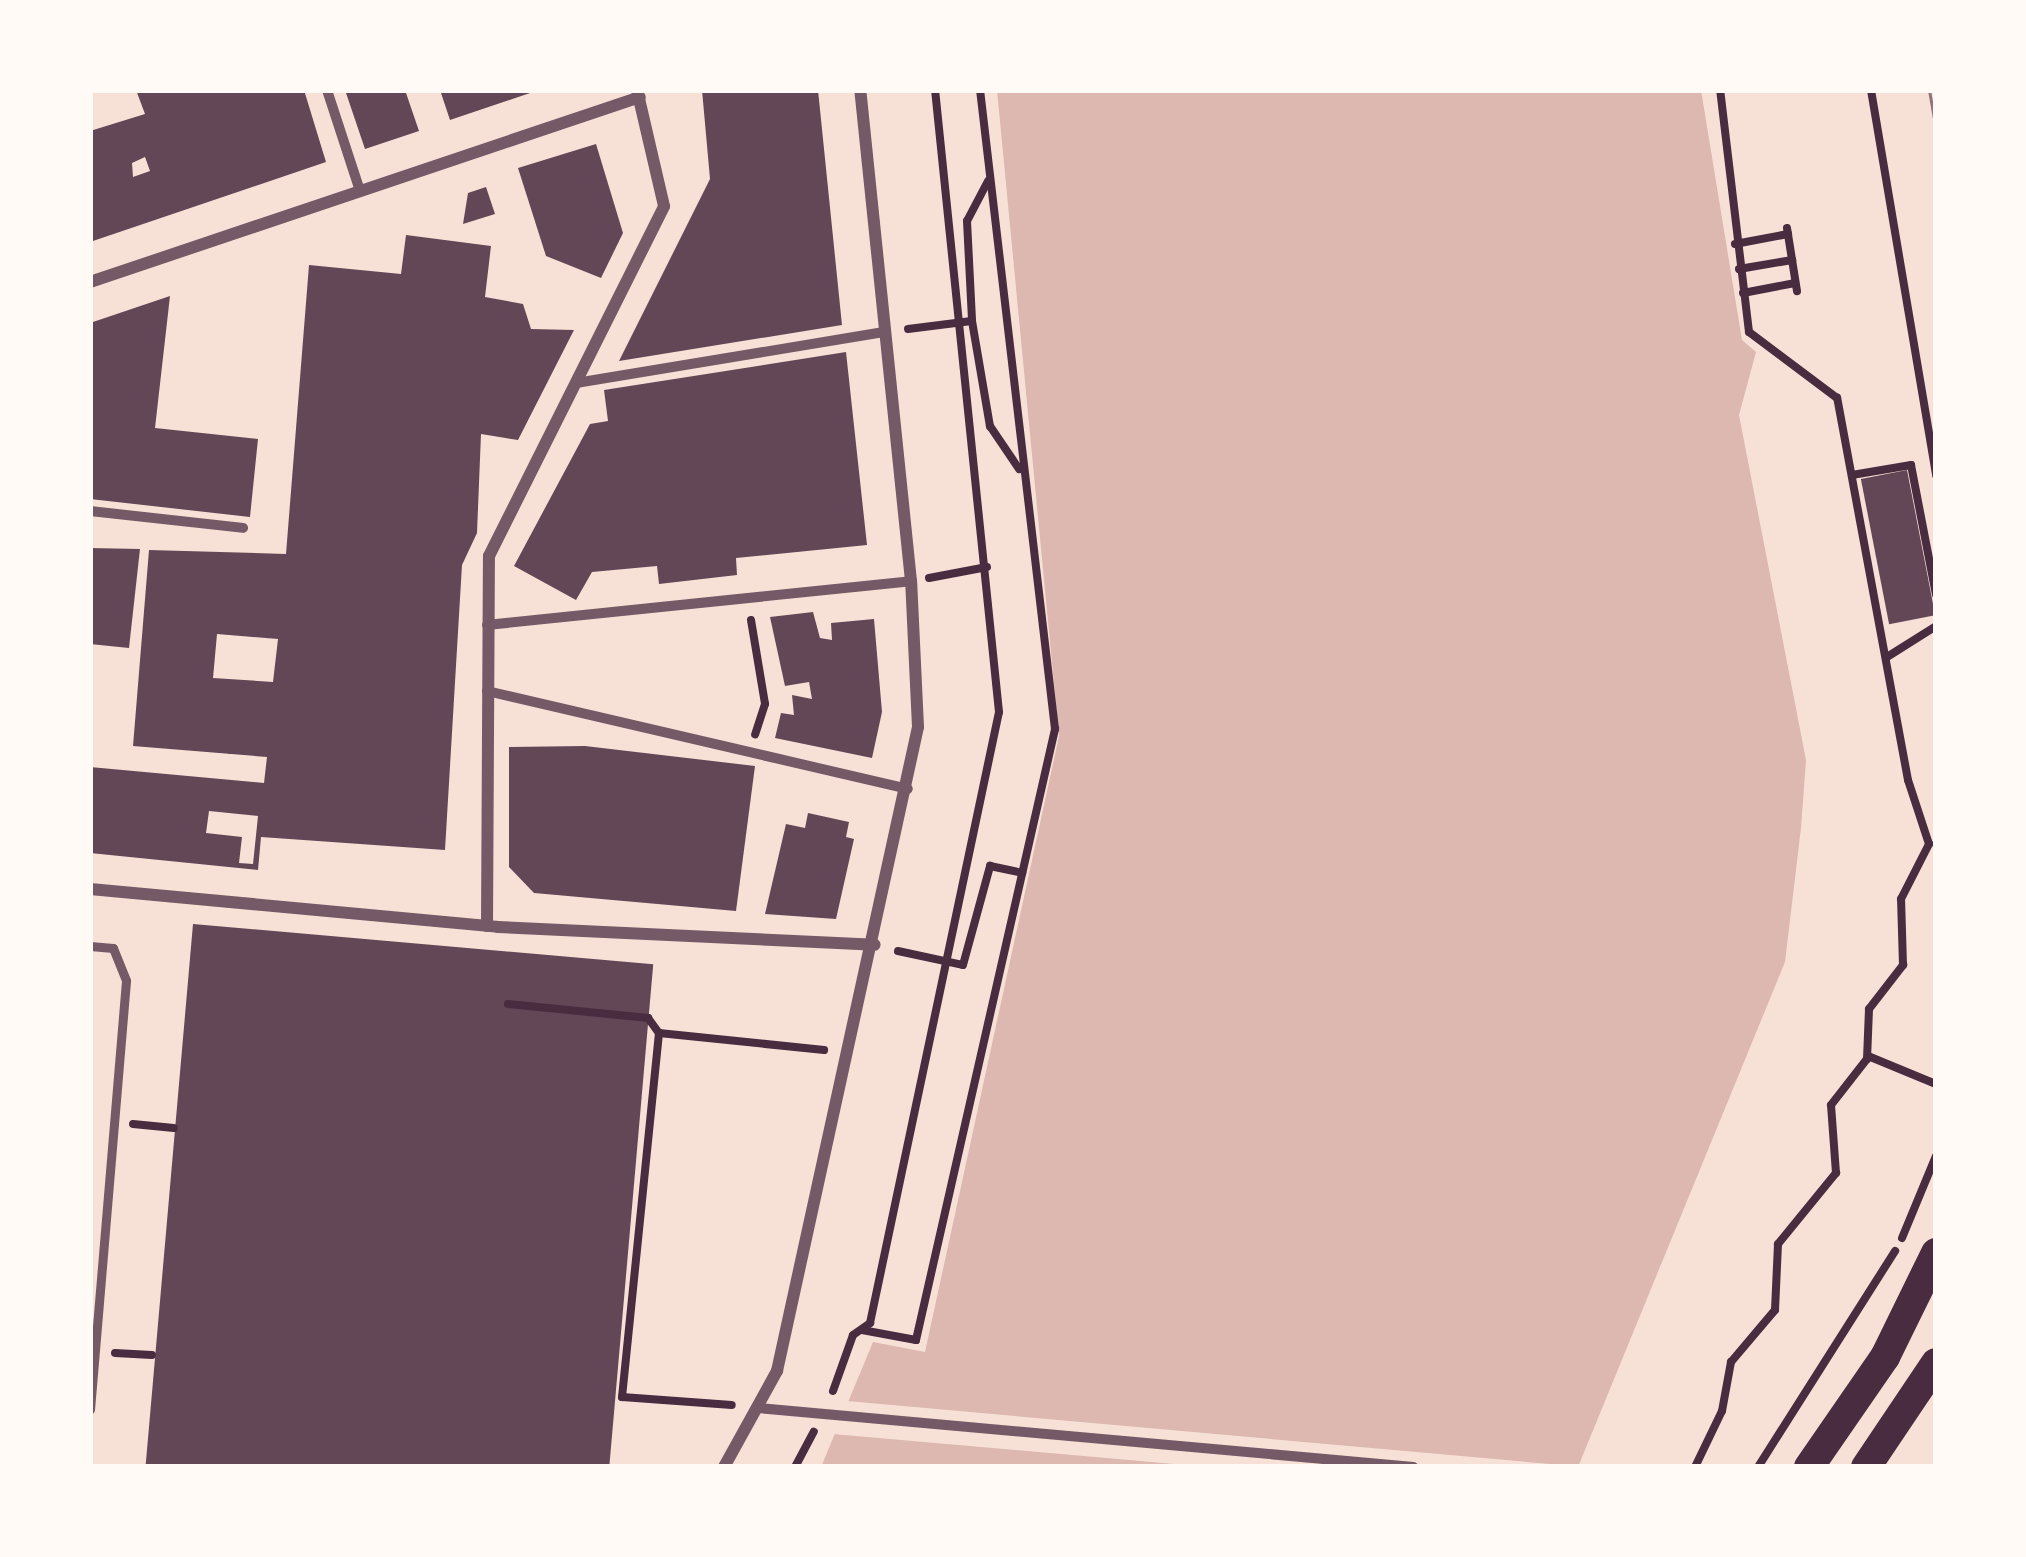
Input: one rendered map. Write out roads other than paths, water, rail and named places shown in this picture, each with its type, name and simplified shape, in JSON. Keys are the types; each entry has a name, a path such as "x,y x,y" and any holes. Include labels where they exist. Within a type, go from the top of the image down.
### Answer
{"main road":[{"path":"1809,1467 1886,1357 1936,1253"},
{"path":"1866,1467 1936,1363"}],"street":[{"path":"327,90 359,188"},
{"path":"724,1467 777,1371 875,945 918,727 911,581 860,90"},
{"path":"90,282 638,94 664,206 489,556 487,926"},
{"path":"576,383 884,332"},
{"path":"90,511 243,528"},
{"path":"487,626 911,581"},
{"path":"487,692 748,756 908,789"},
{"path":"90,889 487,926 875,945"},
{"path":"758,1408 1413,1467"}],"lane":[{"path":"90,946 112,948 127,980 90,1409"}],"tram line":[{"path":"1929,90 1936,129"}]}
